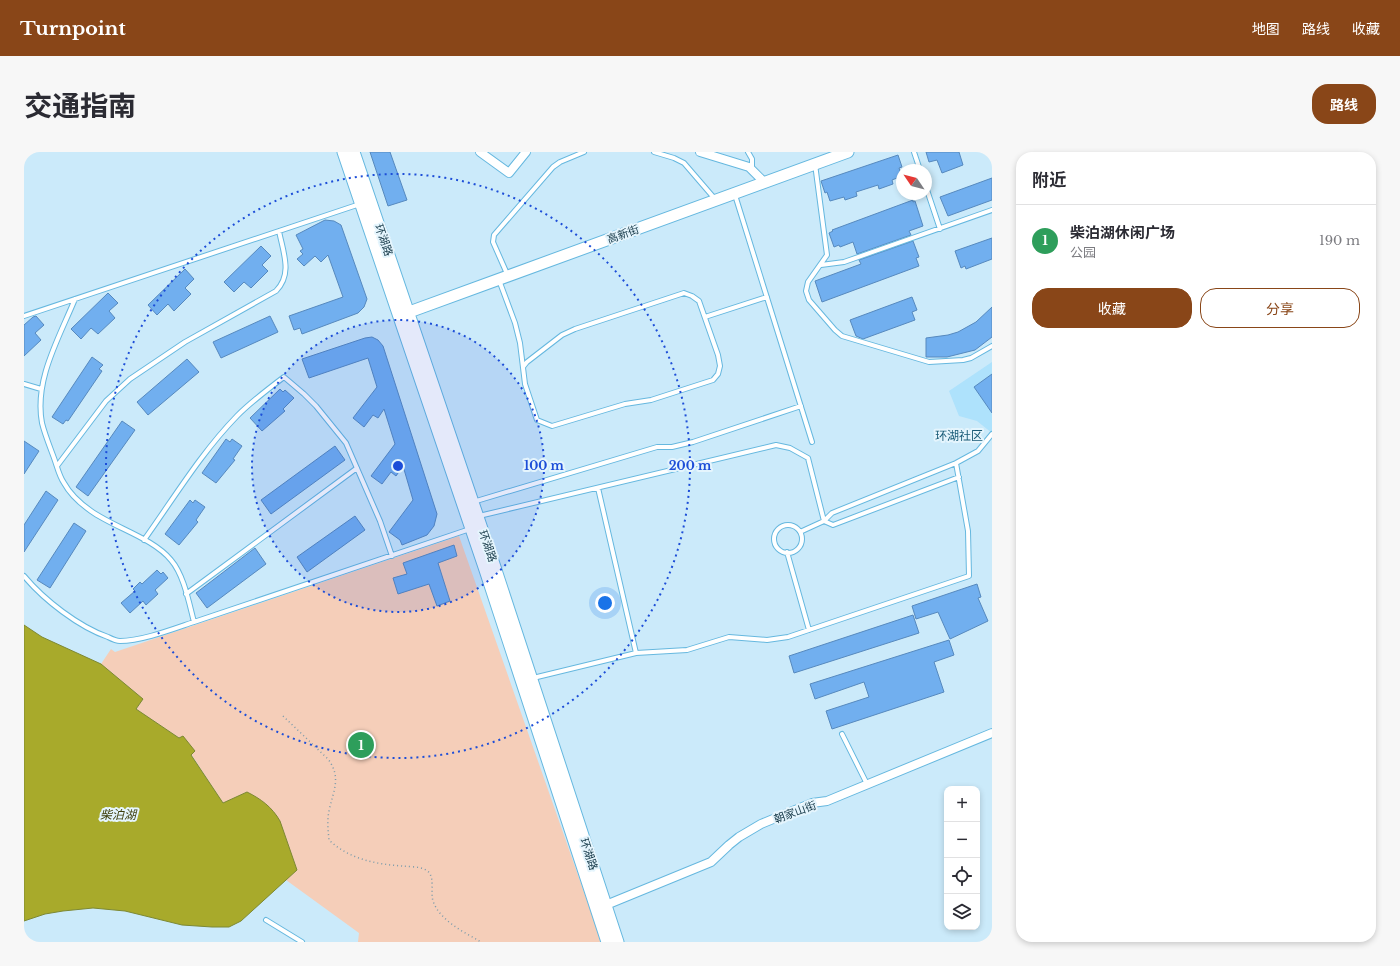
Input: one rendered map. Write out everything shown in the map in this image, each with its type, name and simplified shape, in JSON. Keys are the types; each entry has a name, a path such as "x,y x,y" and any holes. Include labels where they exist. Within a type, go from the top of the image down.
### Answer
{"street":[{"name":"环湖路","path":"343,152 472,502 472,522 532,678 618,942"},
{"name":"环湖路","path":"354,152 404,315 607,942"},
{"path":"480,152 508,173 526,152"},
{"path":"700,152 719,155 748,167 764,182"},
{"name":"高新街","path":"404,315 848,152"},
{"name":"朝家山街","path":"606,905 711,862 739,837 761,824 812,804 826,801 992,733"}],"lane":[{"path":"523,367 527,362 562,335 575,328 684,293 699,301 718,355 720,366 718,374 713,380 651,400 624,404 552,426 537,420 525,384 515,324 493,242 494,235 553,168 560,162 584,152"},
{"path":"654,152 674,158 684,163 716,200"},
{"path":"748,152 752,159 752,170"},
{"path":"914,152 918,164"},
{"path":"815,164 827,255 808,282 806,291 809,300 830,324 842,336 929,362 972,358 992,346"},
{"path":"734,193 812,442"},
{"path":"930,200 940,229"},
{"path":"24,316 361,204"},
{"path":"820,265 844,262 992,210"},
{"path":"57,466 106,401 130,379 185,342 279,288 284,279 286,266 279,231"},
{"path":"705,316 767,297"},
{"path":"75,299 47,366 41,389 42,423 63,483 83,505 100,517 158,547 172,560 179,571 194,622"},
{"path":"144,540 194,468 222,432 255,399 284,377 304,394 346,443 380,521 392,556"},
{"path":"24,384 41,389"},
{"path":"472,502 657,447 672,447 693,442 801,406"},
{"path":"800,532 824,522 832,513 956,463 978,451 992,434"},
{"path":"24,576 42,596 81,624 100,634 119,641 148,636 392,556 472,522 598,488 776,445 790,448 808,458 824,522"},
{"path":"532,678 636,653 687,650 729,637 777,639 788,637 969,576 968,531 956,463"},
{"path":"186,594 357,468"},
{"path":"824,522 833,525 958,478"},
{"path":"598,488 636,653"},
{"path":"787,525 794,526 800,532 801,536 801,544 795,550 788,552 780,550 774,540 780,527 787,525"},
{"path":"788,552 809,630"},
{"path":"842,734 867,784"},
{"path":"266,920 302,942"}],"path":[{"path":"283,716 328,759 333,768 336,784 328,812 329,840 339,849 368,861 427,870 431,876 433,900 442,915 452,924 481,942"}],"shaded area":[{"path":"992,362 992,433 977,421 959,416 949,391"},
{"path":"459,536 599,935 600,942 358,942 359,933 286,880 297,870 247,792 223,803 191,754 183,736 179,738 136,709 143,699 101,664 111,649 115,652"}],"water":[{"name":"柴泊湖","path":"24,625 42,637 101,664 143,699 136,709 179,738 183,736 195,751 191,755 223,803 247,792 266,804 277,816 297,870 241,921 229,927 182,925 125,911 93,908 45,914 24,921"}],"building":[{"path":"370,152 390,152 407,200 388,206"},
{"path":"926,152 959,152 963,165 942,173 937,160 929,162"},
{"path":"898,155 901,164 896,164 896,178 892,180 893,184 879,189 878,185 856,192 857,196 845,200 844,197 830,201 827,192 825,193 821,181"},
{"path":"992,178 992,200 948,216 940,197"},
{"path":"913,200 913,202 915,201 923,226 909,231 911,235 857,254 853,242 840,247 839,245 834,247 829,233 833,231 832,230"},
{"path":"325,220 334,221 341,225 367,299 364,307 358,313 302,334 300,328 294,330 289,316 343,297 328,255 321,262 315,256 304,266 297,259 303,254 300,251 303,249 296,235"},
{"path":"992,238 992,259 966,269 965,266 961,268 955,251"},
{"path":"913,241 919,257 916,258 919,266 822,302 815,281 861,264 859,260"},
{"path":"261,246 271,256 262,265 268,271 251,288 244,282 234,292 224,282"},
{"path":"185,269 194,279 185,288 191,294 174,311 168,304 157,315 148,305"},
{"path":"108,293 118,303 109,311 115,318 98,334 91,328 81,339 71,329"},
{"path":"912,297 917,310 912,312 915,320 863,339 856,336 850,320"},
{"path":"992,307 992,337 975,350 947,357 926,357 926,338 958,332 976,322"},
{"path":"36,316 44,325 35,333 41,340 24,356 24,325"},
{"path":"270,316 278,332 221,358 213,342"},
{"path":"372,337 378,340 383,346 437,514 434,526 427,535 402,545 400,540 389,532 413,500 403,466 396,476 391,472 382,484 371,476 395,444 384,409 378,418 373,415 364,427 353,418 377,387 368,358 309,378 302,359"},
{"path":"92,357 103,365 99,369 102,371 68,421 66,420 63,424 52,417"},
{"path":"187,359 199,372 148,415 137,402"},
{"path":"992,374 992,413 974,387"},
{"path":"280,389 283,392 285,390 294,398 283,409 285,411 262,431 250,418"},
{"path":"122,421 135,430 88,496 76,487"},
{"path":"226,439 230,442 232,439 242,446 233,459 235,460 216,483 202,473"},
{"path":"24,441 39,451 24,474"},
{"path":"335,446 345,460 271,514 261,500"},
{"path":"46,491 58,500 24,552 24,525"},
{"path":"190,500 193,503 195,500 205,507 196,520 198,522 179,545 165,534"},
{"path":"355,516 365,530 307,572 297,557"},
{"path":"74,523 86,531 50,588 37,580"},
{"path":"454,545 457,556 438,563 450,601 437,606 429,584 398,594 393,578 407,574 403,563"},
{"path":"255,548 266,564 207,608 196,593"},
{"path":"157,570 161,574 163,572 168,578 155,590 158,594 146,605 143,601 130,613 121,603 135,591 133,589 140,582 142,584"},
{"path":"977,584 981,597 978,598 988,621 950,639 938,612 916,619 912,606"},
{"path":"913,615 919,633 794,673 789,656"},
{"path":"949,640 954,655 934,662 944,692 832,729 826,711 869,697 864,682 815,699 810,684"}],"place":[{"name":"柴泊湖休闲广场","path":"361,745"}],"district":[{"name":"环湖社区","path":"959,436"}]}
